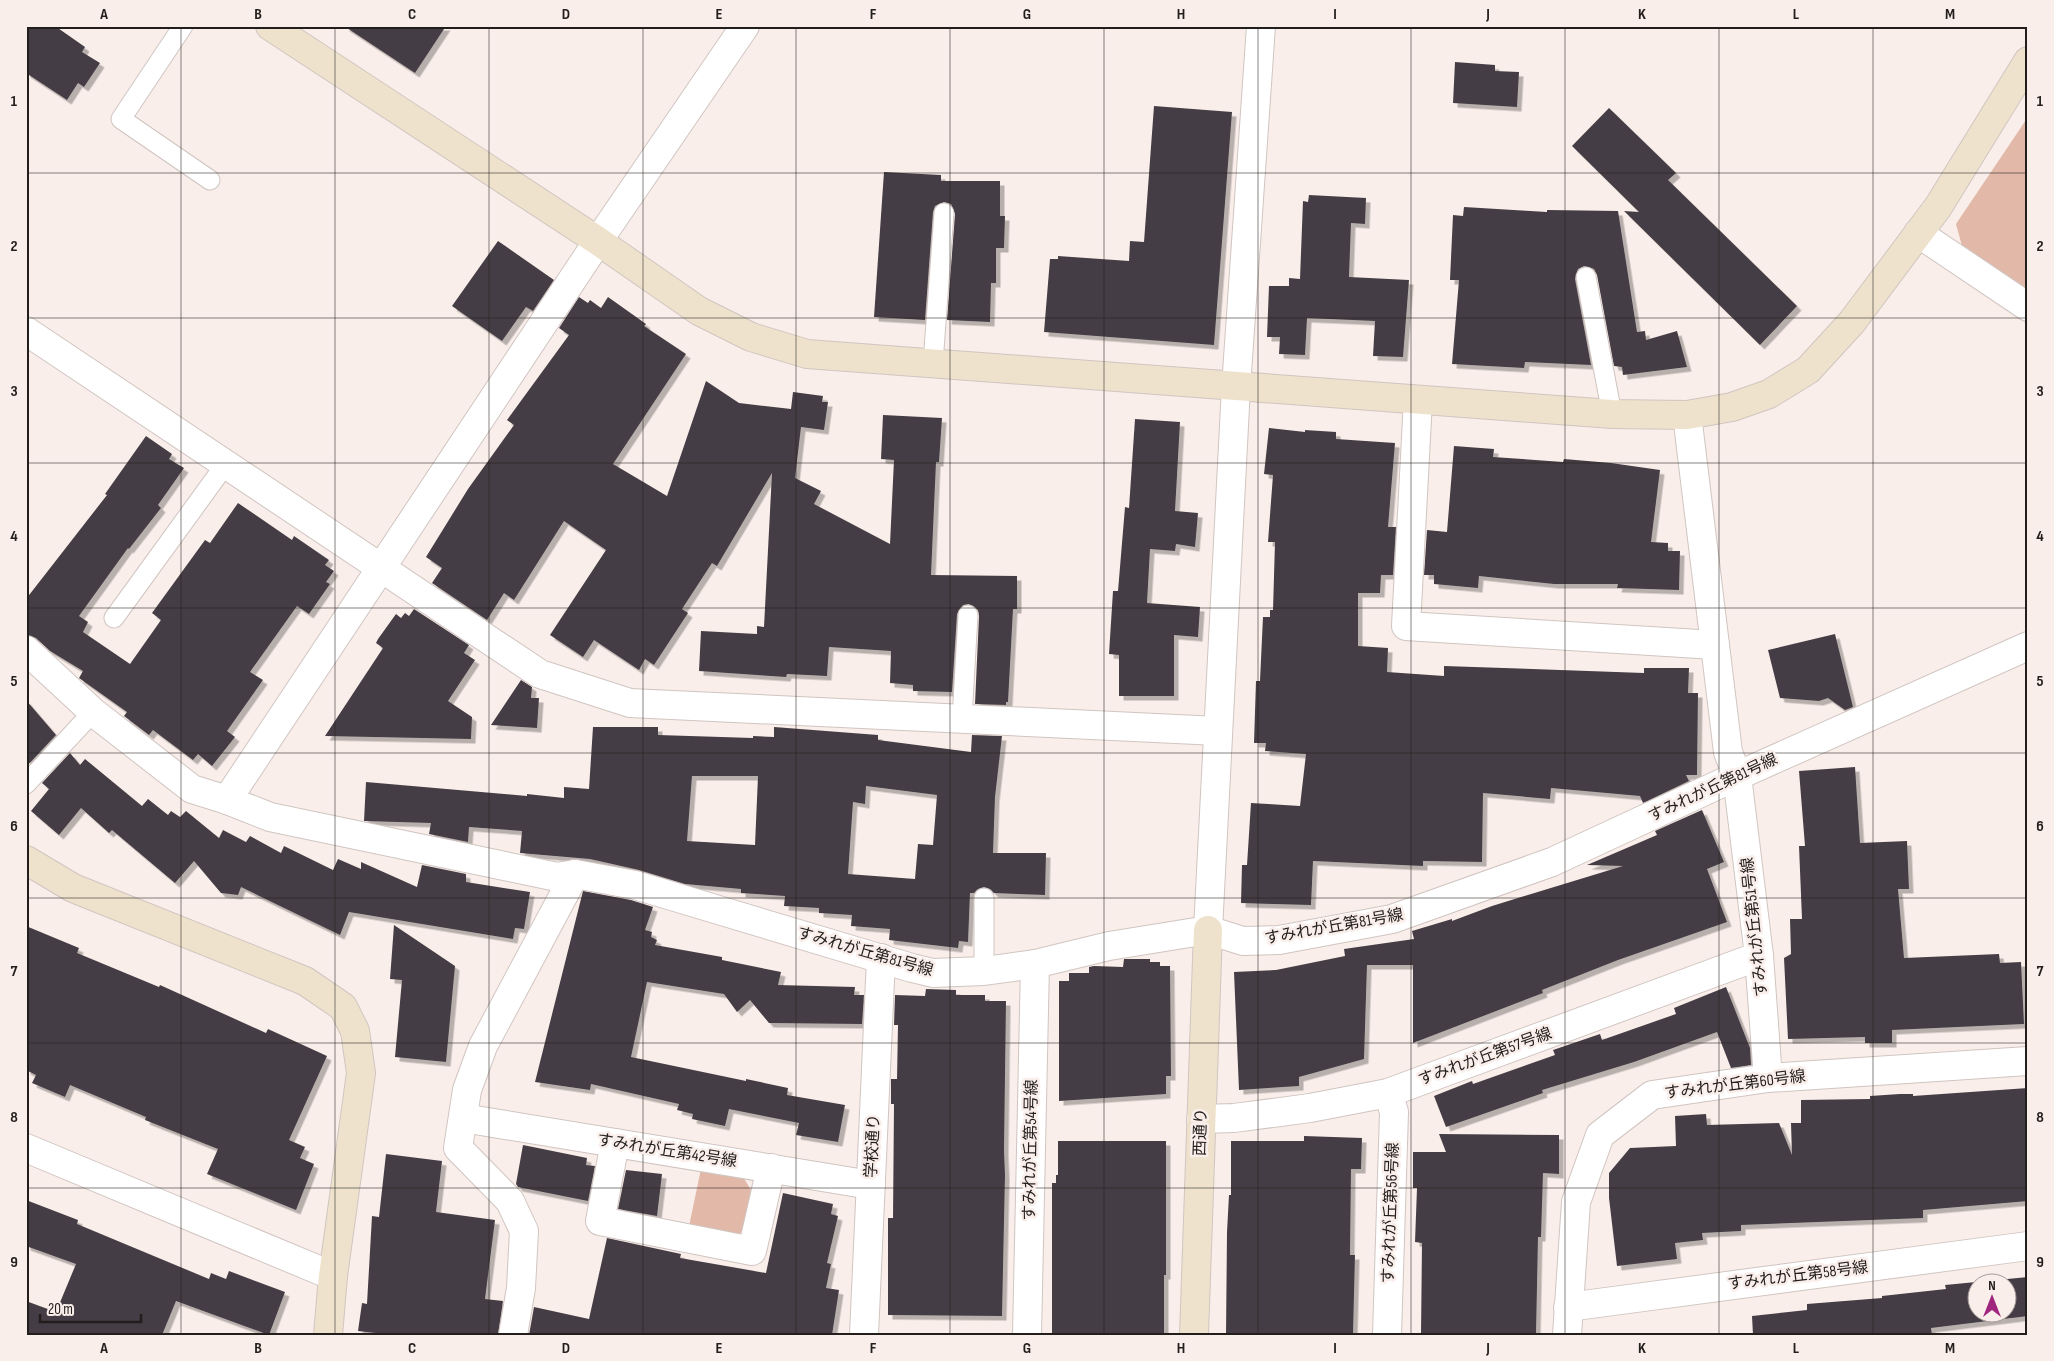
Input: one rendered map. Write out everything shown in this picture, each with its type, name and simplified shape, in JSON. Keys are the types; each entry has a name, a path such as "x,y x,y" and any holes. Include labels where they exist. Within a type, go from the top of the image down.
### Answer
{"street":[{"path":"270,26 598,240 699,311 751,338 807,354 1612,414 1687,415 1732,407 1769,394 1808,370 1852,322 1938,207 2028,61"},
{"path":"227,800 598,240 745,26"},
{"path":"1208,930 1236,386 1261,26"},
{"path":"1918,233 2028,307"},
{"path":"26,332 540,674 630,703 1218,731"},
{"path":"1418,400 1406,626 1715,645"},
{"name":"すみれが丘第51号線","path":"1687,415 1728,752 1737,776 1759,956 1768,1078"},
{"name":"すみれが丘第81号線","path":"26,650 93,712 192,789 270,817 556,877 575,874 635,885 933,973 984,971 1035,964 1109,946 1208,930 1243,941 1279,940 1392,919 1552,862 1737,776 2028,646"},
{"path":"26,860 73,888 306,981 343,1007 355,1031 361,1073 333,1276 328,1335"},
{"path":"514,1335 521,1288 524,1231 510,1201 458,1148 467,1090 483,1046 575,874"},
{"name":"西通り","path":"1194,1335 1208,930"},
{"name":"すみれが丘第57号線","path":"1202,1119 1234,1118 1310,1108 1388,1093 1759,956"},
{"name":"学校通り","path":"864,1335 881,958"},
{"name":"すみれが丘第54号線","path":"1028,1335 1035,964"},
{"name":"すみれが丘第60号線","path":"1567,1335 1576,1202 1600,1135 1652,1095 1768,1078 2028,1060"},
{"name":"すみれが丘第56号線","path":"1387,1335 1394,1112 1388,1093"},
{"name":"すみれが丘第42号線","path":"462,1118 871,1185"},
{"path":"615,1143 600,1221 752,1251 771,1168"},
{"path":"26,1148 333,1276"},
{"name":"すみれが丘第58号線","path":"1568,1307 2028,1246"}],"lane":[{"path":"183,26 121,119 210,180"},
{"path":"933,363 944,214"},
{"path":"1586,277 1612,414"},
{"path":"114,618 225,465"},
{"path":"962,719 968,615"},
{"path":"26,784 93,712"},
{"path":"984,898 984,971"}],"shaded area":[{"path":"2028,117 2028,291 1962,246 1956,224"},
{"path":"701,1169 743,1177 753,1193 742,1232 730,1238 688,1231"}],"building":[{"path":"26,26 55,26 85,47 82,52 100,63 84,87 78,83 67,100 26,73"},
{"path":"344,26 446,26 415,73"},
{"path":"1455,62 1495,65 1495,71 1519,72 1517,107 1453,103"},
{"path":"1154,106 1232,112 1214,345 1044,332 1050,259 1058,259 1058,256 1129,261 1130,241 1144,242"},
{"path":"1609,108 1676,173 1668,180 1797,306 1760,345 1624,211 1639,212 1572,146"},
{"path":"884,172 941,175 941,181 1000,181 1000,216 1005,216 1004,248 996,248 996,283 991,283 990,322 947,320 955,214 951,204 944,202 935,206 933,212 925,320 874,317"},
{"path":"1309,195 1366,198 1365,224 1351,223 1349,277 1409,280 1403,357 1373,356 1375,321 1307,318 1305,355 1279,354 1280,337 1267,337 1269,286 1289,286 1289,278 1300,279 1303,201 1308,202"},
{"path":"1464,207 1547,212 1547,210 1618,211 1637,332 1645,331 1646,340 1677,331 1687,367 1623,375 1622,367 1614,366 1597,275 1594,269 1584,266 1578,269 1575,279 1591,365 1525,362 1524,368 1452,364 1459,280 1450,280 1453,215 1463,216"},
{"path":"498,241 554,280 533,311 526,307 502,341 452,306"},
{"path":"579,297 588,303 590,300 601,308 608,297 646,324 644,326 686,354 613,464 667,496 706,381 739,403 791,409 793,392 823,396 822,402 828,402 824,430 801,427 795,478 821,491 814,504 890,544 894,460 881,459 883,415 942,418 939,462 936,462 931,575 1017,576 1017,609 1013,609 1008,702 1006,702 1006,705 975,704 979,616 978,610 969,604 963,605 957,614 952,692 913,691 913,685 890,683 891,651 829,647 827,676 787,674 786,677 699,671 701,631 757,634 757,626 764,627 772,473 717,566 712,563 682,609 688,613 654,665 645,659 639,670 594,640 583,657 550,635 606,550 564,521 514,600 504,593 487,620 432,583 442,568 426,557 468,489 514,425 507,420 569,335 559,328"},
{"path":"1135,419 1180,422 1175,511 1198,513 1195,547 1176,544 1175,551 1150,549 1147,603 1200,607 1198,637 1174,635 1174,696 1119,696 1119,655 1109,654 1113,591 1118,591 1125,507 1129,508"},
{"path":"1269,428 1305,432 1305,430 1336,432 1336,439 1395,443 1388,527 1396,527 1393,575 1381,575 1380,593 1358,593 1358,646 1388,648 1387,672 1444,676 1444,666 1644,673 1644,668 1689,668 1688,693 1698,693 1697,775 1686,775 1689,781 1643,803 1640,796 1551,788 1550,799 1483,793 1482,862 1423,861 1423,866 1313,861 1311,905 1241,903 1242,865 1247,865 1251,803 1300,806 1306,754 1265,751 1266,743 1254,743 1256,681 1260,681 1263,617 1270,617 1270,610 1273,610 1275,542 1268,542 1273,475 1264,474"},
{"path":"146,436 172,454 169,459 184,468 158,505 161,508 128,548 79,616 88,622 83,632 130,664 161,620 152,613 205,540 210,543 238,503 292,540 294,536 329,560 325,565 334,571 326,582 330,584 309,614 297,606 250,672 263,680 227,731 235,737 212,766 198,754 193,760 153,730 149,735 124,716 127,712 79,678 83,671 50,651 36,638 26,635 26,599 107,495 105,494"},
{"path":"1454,446 1494,449 1493,457 1563,462 1564,459 1660,470 1651,542 1668,543 1668,551 1680,551 1679,590 1617,588 1618,584 1554,584 1479,576 1478,588 1434,584 1434,575 1424,575 1427,530 1447,532"},
{"path":"414,609 469,645 464,653 475,660 448,701 472,717 471,739 325,736 383,648 376,643 378,639 396,614 401,618 405,613 409,616"},
{"path":"1835,634 1853,707 1845,710 1828,698 1819,701 1780,698 1768,650"},
{"path":"521,680 532,687 531,698 539,698 537,728 491,725"},
{"path":"26,700 56,735 26,767"},
{"path":"593,727 658,727 658,735 753,738 753,736 774,737 774,727 878,735 878,740 971,752 972,735 1002,736 995,797 993,853 1046,853 1045,895 994,893 984,887 974,893 970,893 968,942 959,941 958,948 889,940 890,929 851,926 852,915 819,913 819,908 784,906 785,896 741,893 741,889 685,884 639,870 590,859 520,853 522,831 469,827 468,842 429,834 431,823 364,821 366,782 564,798 564,787 589,789","holes":["692,776 758,776 755,845 687,841","866,786 937,795 933,845 918,844 915,879 848,874 853,802 865,804"]},
{"path":"70,753 80,765 85,759 142,806 148,799 168,815 171,811 180,817 186,811 219,838 223,830 246,842 250,836 281,853 284,846 333,870 338,859 361,869 361,862 417,887 422,865 466,874 466,882 530,892 524,929 515,928 513,939 349,912 340,935 241,887 238,895 221,893 194,861 175,883 112,830 109,833 81,808 59,835 31,811 49,789 42,783"},
{"path":"1855,767 1860,843 1907,841 1909,889 1898,889 1904,958 1999,954 2000,963 2021,962 2024,1024 1892,1030 1892,1043 1865,1043 1865,1037 1788,1039 1784,958 1791,954 1790,919 1802,919 1799,846 1805,846 1799,771"},
{"path":"1702,810 1724,862 1707,869 1727,922 1618,960 1542,990 1543,993 1413,1043 1413,965 1367,965 1364,1059 1299,1077 1299,1086 1239,1090 1234,972 1276,970 1345,956 1344,949 1414,939 1412,931 1452,919 1452,921 1492,906 1623,866 1587,865 1657,835 1655,831"},
{"path":"583,891 631,900 653,907 645,930 652,932 651,937 657,940 655,945 722,957 722,960 781,972 778,985 855,987 854,995 864,995 862,1024 769,1023 750,1000 737,1012 724,994 647,982 631,1057 788,1088 787,1095 845,1105 838,1142 796,1135 799,1123 729,1109 725,1126 692,1119 693,1114 677,1110 679,1104 591,1084 590,1090 535,1082"},
{"path":"394,925 455,966 446,1062 395,1057 402,980 390,979"},
{"path":"26,926 79,948 77,953 159,987 160,985 266,1033 268,1029 327,1056 289,1140 305,1147 300,1158 314,1164 296,1210 207,1174 218,1149 145,1120 146,1117 70,1085 65,1097 32,1083 36,1075 26,1070"},
{"path":"1124,959 1150,959 1150,962 1160,962 1160,966 1170,966 1171,1076 1166,1076 1166,1094 1059,1101 1059,981 1069,981 1069,973 1089,973 1089,967 1123,967"},
{"path":"1726,987 1750,1048 1751,1065 1731,1068 1717,1032 1634,1062 1542,1090 1543,1093 1446,1127 1434,1096 1472,1081 1473,1084 1555,1055 1553,1050 1600,1034 1602,1040 1676,1014 1674,1008"},
{"path":"926,989 956,990 956,995 985,995 985,1001 1006,1001 1002,1316 888,1315 888,1218 893,1218 894,1104 891,1104 891,1079 897,1079 898,1025 894,1025 895,995 925,996"},
{"path":"2028,1088 2028,1201 1923,1210 1923,1218 1741,1225 1741,1231 1702,1233 1703,1240 1675,1243 1677,1259 1617,1266 1609,1198 1609,1173 1630,1148 1676,1146 1675,1116 1706,1114 1707,1125 1779,1123 1792,1155 1791,1123 1801,1123 1801,1100 1870,1099 1870,1096 1913,1094 1913,1096"},
{"path":"1439,1134 1559,1135 1559,1174 1543,1173 1541,1237 1538,1237 1536,1335 1421,1335 1422,1243 1415,1242 1417,1188 1413,1188 1413,1152 1446,1152"},
{"path":"1304,1136 1362,1138 1361,1169 1351,1169 1350,1255 1355,1255 1353,1335 1226,1335 1227,1232 1229,1195 1231,1195 1231,1141 1304,1141"},
{"path":"1058,1141 1166,1141 1164,1335 1052,1335 1052,1183 1056,1183 1056,1175 1058,1175"},
{"path":"523,1145 587,1158 586,1165 595,1166 588,1201 518,1187 516,1184"},
{"path":"386,1154 442,1161 436,1212 495,1220 485,1299 503,1301 498,1335 393,1335 358,1331 362,1303 367,1304 372,1216 379,1217"},
{"path":"626,1170 662,1174 657,1216 618,1209"},
{"path":"783,1193 833,1204 831,1214 838,1216 827,1263 831,1264 826,1288 839,1290 832,1335 529,1335 534,1307 589,1319 607,1238 681,1254 680,1258 766,1273"},
{"path":"26,1200 78,1220 77,1224 209,1279 211,1273 226,1279 229,1271 285,1292 269,1335 176,1301 162,1335 26,1335 26,1301 56,1312 76,1264 26,1246"},
{"path":"2028,1277 2028,1316 2016,1317 2016,1278"},
{"path":"1966,1283 1966,1324 1931,1328 1932,1335 1753,1335 1752,1316 1807,1310 1807,1304 1882,1298 1882,1296 1946,1289 1945,1285"}]}
